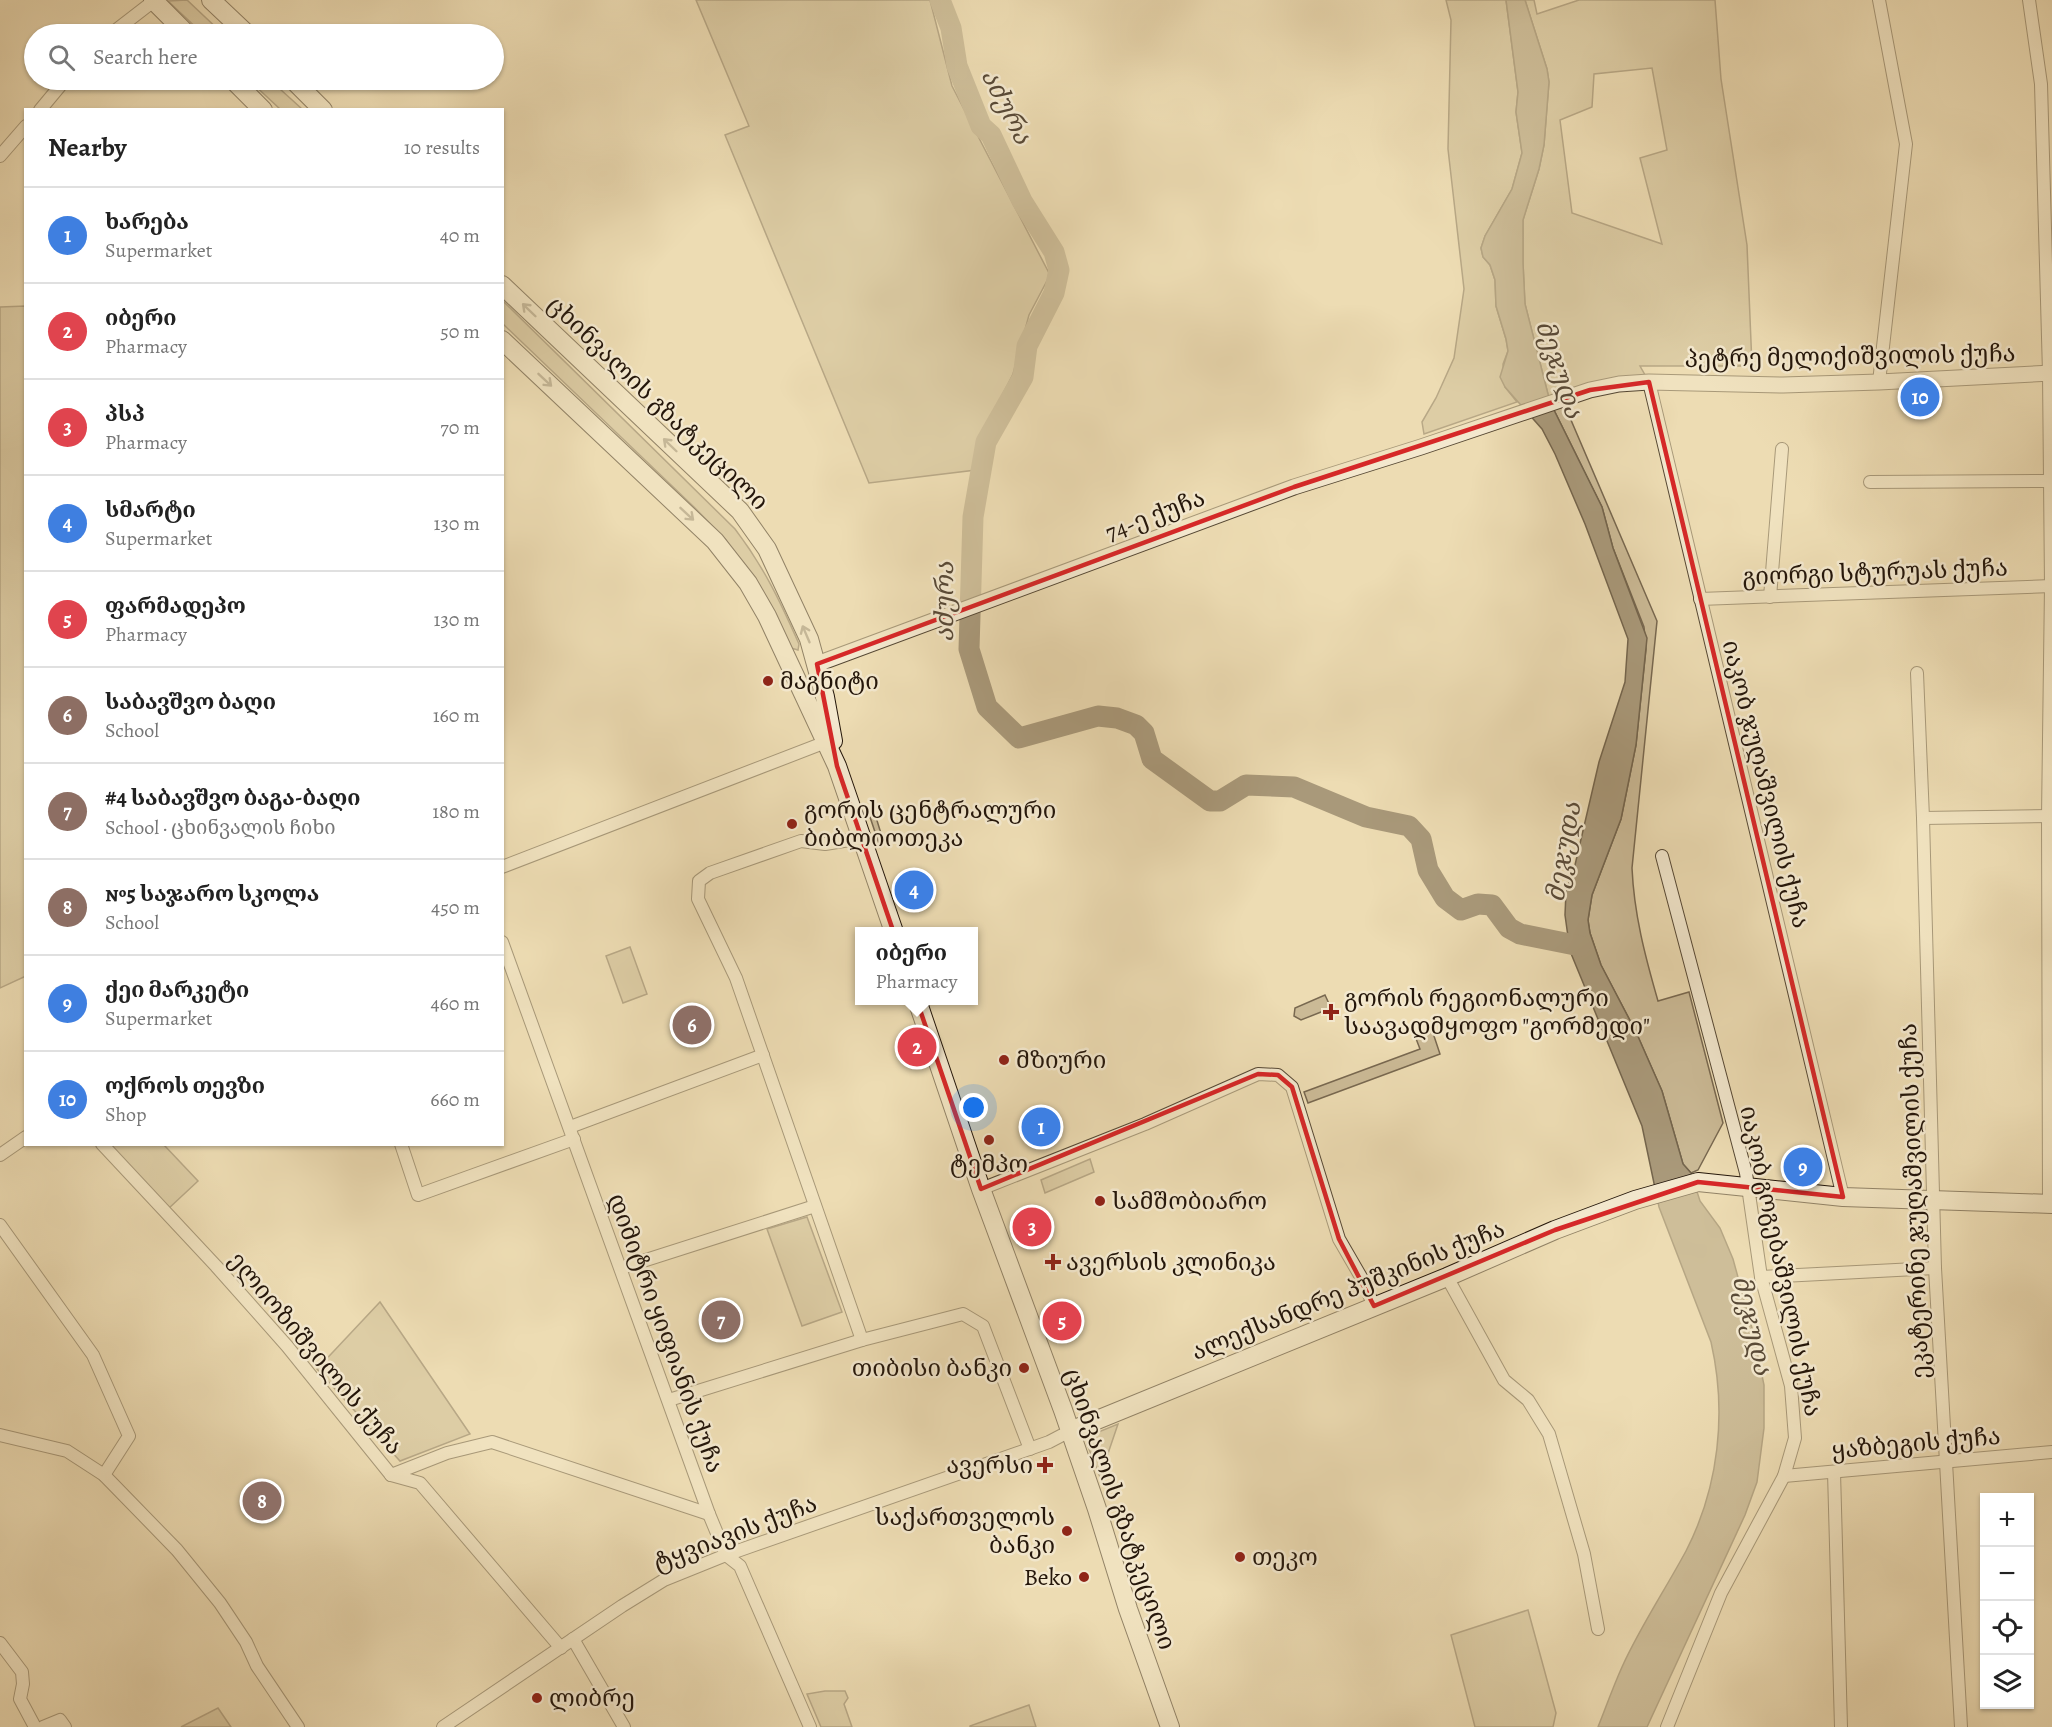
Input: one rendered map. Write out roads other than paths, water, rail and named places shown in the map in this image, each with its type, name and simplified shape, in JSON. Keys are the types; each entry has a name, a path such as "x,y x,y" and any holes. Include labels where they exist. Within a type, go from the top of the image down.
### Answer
{"main road":[{"path":"154,0 177,24"},
{"path":"211,0 236,24"},
{"path":"242,90 261,108"},
{"path":"303,90 321,108"},
{"name":"ცხინვალის გზატკეცილი","path":"504,287 740,512 767,549 809,639 825,697 837,766"},
{"name":"ცხინვალის გზატკეცილი","path":"504,342 715,541 748,583 767,616 837,766 892,927"},
{"path":"792,668 801,669 817,664"},
{"name":"ცხინვალის გზატკეცილი","path":"919,1005 981,1189 1070,1431 1128,1609 1170,1727"},
{"name":"ალექსანდრე პუშკინის ქუჩა","path":"1070,1431 1447,1277 1555,1230 1646,1197 1698,1182 1748,1186"},
{"path":"1748,1186 1843,1197 2050,1204"}],"street":[{"path":"124,24 154,0"},
{"path":"1879,0 1906,144 1879,382"},
{"path":"2029,0 2046,82 2052,586 2050,1204"},
{"path":"42,108 57,90"},
{"path":"0,156 24,128"},
{"name":"პეტრე მელიქიშვილის ქუჩა","path":"1649,382 1783,384 1879,382 2051,373"},
{"name":"74-ე ქუჩა","path":"817,664 1294,488 1562,399 1609,386 1649,382"},
{"name":"იაკობ ჯუღაშვილის ქუჩა","path":"1649,382 1843,1197"},
{"path":"1770,597 1782,449"},
{"path":"1870,482 2050,481"},
{"name":"გიორგი სტურუას ქუჩა","path":"1700,599 2052,586"},
{"name":"ეკატერინე ჯუღაშვილის ქუჩა","path":"1917,673 1935,1268 1961,1727"},
{"path":"504,866 826,742"},
{"path":"1923,818 2050,816"},
{"path":"862,838 825,844 801,842 710,873 699,881 698,899 736,978 862,1340"},
{"name":"იაკობ გოგებაშვილის ქუჩა","path":"1662,856 1748,1186 1761,1277 1791,1386 1795,1438 1785,1476 1721,1593 1667,1727"},
{"name":"დიმიტრი ყიფიანის ქუჩა","path":"504,947 709,1514 726,1556 740,1566 810,1727"},
{"path":"402,1146 418,1196 763,1055"},
{"path":"981,1189 1145,1125 1258,1074 1278,1075 1292,1087 1339,1239 1361,1277 1374,1306"},
{"path":"0,1155 24,1138"},
{"name":"ელიოზიშვილის ქუჩა","path":"104,1146 287,1346 391,1475 447,1453 492,1442 709,1514"},
{"path":"621,1268 815,1206"},
{"path":"0,1225 93,1355 129,1436 104,1475"},
{"path":"1761,1277 1935,1268"},
{"path":"1447,1277 1504,1380 1528,1400 1549,1434 1584,1554 1598,1629"},
{"path":"669,1400 862,1340 963,1314 983,1326 1030,1449"},
{"name":"ტყვიავის ქუჩა","path":"443,1727 621,1606 664,1580 1030,1449 1070,1431"},
{"path":"0,1436 67,1451 104,1475 177,1550 220,1603 246,1642 257,1666 298,1727"},
{"name":"ყაზბეგის ქუჩა","path":"1785,1476 2052,1452"},
{"path":"1834,1472 1840,1727"},
{"path":"391,1475 420,1483 561,1648"},
{"path":"573,1639 624,1727"},
{"path":"0,1643 21,1672 23,1684 20,1699 35,1727"},
{"path":"43,1727 60,1720 65,1727"}],"waterway":[{"name":"აძურა","path":"940,0 951,28 957,66 981,126 991,135 1022,201 1054,252 1059,270 1054,293 1027,346 1023,377 986,442 973,517 969,649 987,707 1019,738 1098,716 1117,718 1136,725 1144,733 1152,759 1210,801 1220,801 1246,785 1294,787 1366,817 1409,826 1421,839 1428,870 1445,898 1461,910 1478,904 1492,905 1509,928 1520,934 1580,946"}],"place":[{"name":"ოქროს თევზი","path":"1920,397"},
{"name":"მაგნიტი","path":"768,681"},
{"name":"გორის ცენტრალური ბიბლიოთეკა","path":"792,824"},
{"name":"სმარტი","path":"914,890"},
{"name":"გორის რეგიონალური საავადმყოფო \"გორმედი\"","path":"1331,1012"},
{"name":"საბავშვო ბაღი","path":"692,1025"},
{"name":"იბერი","path":"917,1047"},
{"name":"მზიური","path":"1004,1060"},
{"name":"ხარება","path":"1041,1127"},
{"name":"ტემპო","path":"989,1140"},
{"name":"ქეი მარკეტი","path":"1803,1167"},
{"name":"სამშობიარო","path":"1100,1201"},
{"name":"პსპ","path":"1032,1227"},
{"name":"ავერსის კლინიკა","path":"1053,1262"},
{"name":"#4 საბავშვო ბაგა-ბაღი","path":"721,1320"},
{"name":"ფარმადეპო","path":"1062,1321"},
{"name":"თიბისი ბანკი","path":"1024,1368"},
{"name":"ავერსი","path":"1045,1465"},
{"name":"№5 საჯარო სკოლა","path":"262,1501"},
{"name":"საქართველოს ბანკი","path":"1067,1531"},
{"name":"თეკო","path":"1240,1557"},
{"name":"Beko","path":"1084,1577"},
{"name":"ლიბრე","path":"537,1698"}],"water label":[{"name":"მეჯუდა","path":"1560,369"},
{"name":"მეჯუდა","path":"1563,852"},
{"name":"მეჯუდა","path":"1753,1325"}]}
